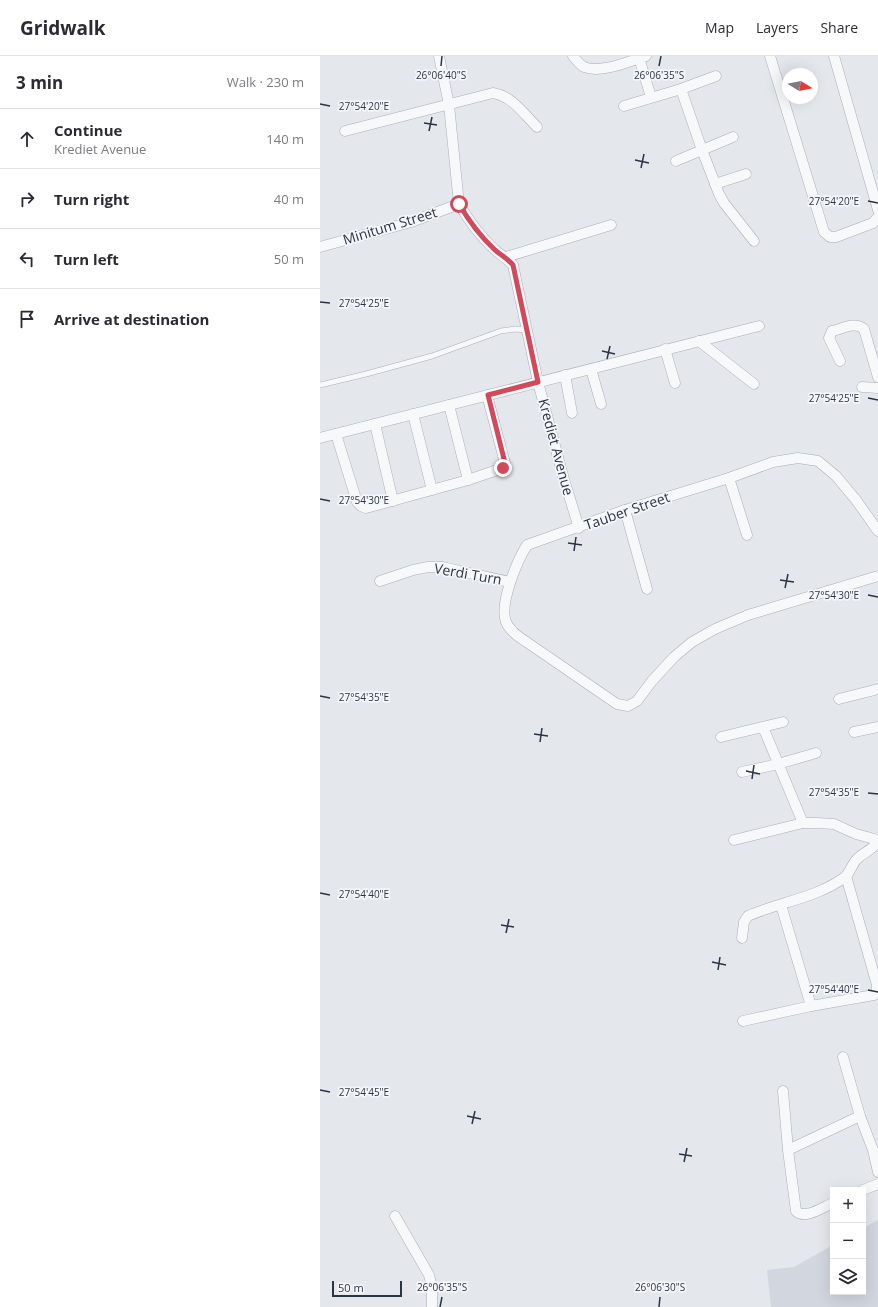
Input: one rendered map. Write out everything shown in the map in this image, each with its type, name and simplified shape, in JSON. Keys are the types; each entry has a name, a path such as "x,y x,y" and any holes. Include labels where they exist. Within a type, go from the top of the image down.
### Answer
{"street":[{"name":"Krediet Avenue","path":"440,56 449,105 459,204 467,218 481,236 495,251 506,257 513,265 538,382 563,476 579,528"},
{"path":"573,56 583,66 593,69 607,68 643,57 651,97"},
{"path":"770,56 824,232 830,237 836,237 873,223 878,217"},
{"path":"834,56 878,210"},
{"path":"624,106 681,89 716,76"},
{"path":"681,89 702,150 724,203 754,241"},
{"path":"345,131 493,93 502,94 509,99 536,126"},
{"path":"676,161 733,137"},
{"path":"715,184 746,174"},
{"name":"Minitum Street","path":"320,247 411,222 459,204"},
{"path":"506,257 611,225"},
{"path":"840,361 829,338 830,334 832,331 855,325 860,326 864,329 876,364 878,377"},
{"path":"320,438 699,340 759,326"},
{"path":"699,340 754,384"},
{"path":"665,349 674,383"},
{"path":"591,369 602,404"},
{"path":"565,375 572,413"},
{"path":"862,386 878,388"},
{"path":"336,434 357,502 366,508 468,480 503,468 505,466 488,395"},
{"path":"449,405 468,480"},
{"path":"413,414 432,490"},
{"path":"375,424 393,501"},
{"name":"Tauber Street","path":"878,531 856,500 836,476 818,461 798,458 773,462 729,478 625,510 579,528 527,545 521,554 510,582 504,612 506,623 516,634 617,704 624,706 631,705 637,701 652,681 674,657 692,642 715,629 748,615 878,576"},
{"path":"729,478 747,535"},
{"path":"625,510 647,589"},
{"name":"Verdi Turn","path":"380,581 413,570 428,567 442,567 510,582"},
{"path":"839,699 878,689"},
{"path":"721,737 783,722"},
{"path":"763,727 803,824"},
{"path":"854,732 878,727"},
{"path":"742,772 778,764 816,753"},
{"path":"734,840 803,824 817,823 834,824 856,834 878,841 873,849 861,855 856,860 846,876 830,886 748,916 744,922 742,938"},
{"path":"743,1021 811,1006 874,995 877,990 877,985 846,876"},
{"path":"781,905 811,1006"},
{"path":"843,1057 860,1116 873,1150 878,1172"},
{"path":"783,1091 788,1150 796,1211 801,1214 807,1214 830,1204"},
{"path":"788,1150 860,1116"},
{"path":"866,1189 878,1184"},
{"path":"395,1216 429,1275 432,1287 432,1307"}],"lane":[{"path":"320,385 432,356 501,331 515,329 527,330"}],"shaded area":[{"path":"878,1220 878,1307 771,1307 767,1270 794,1267 830,1247 830,1295 866,1295 866,1226"}],"route":[{"path":"459,204 467,218 481,236 495,251 506,257 513,265 538,382 488,395 505,463 503,468"}]}
